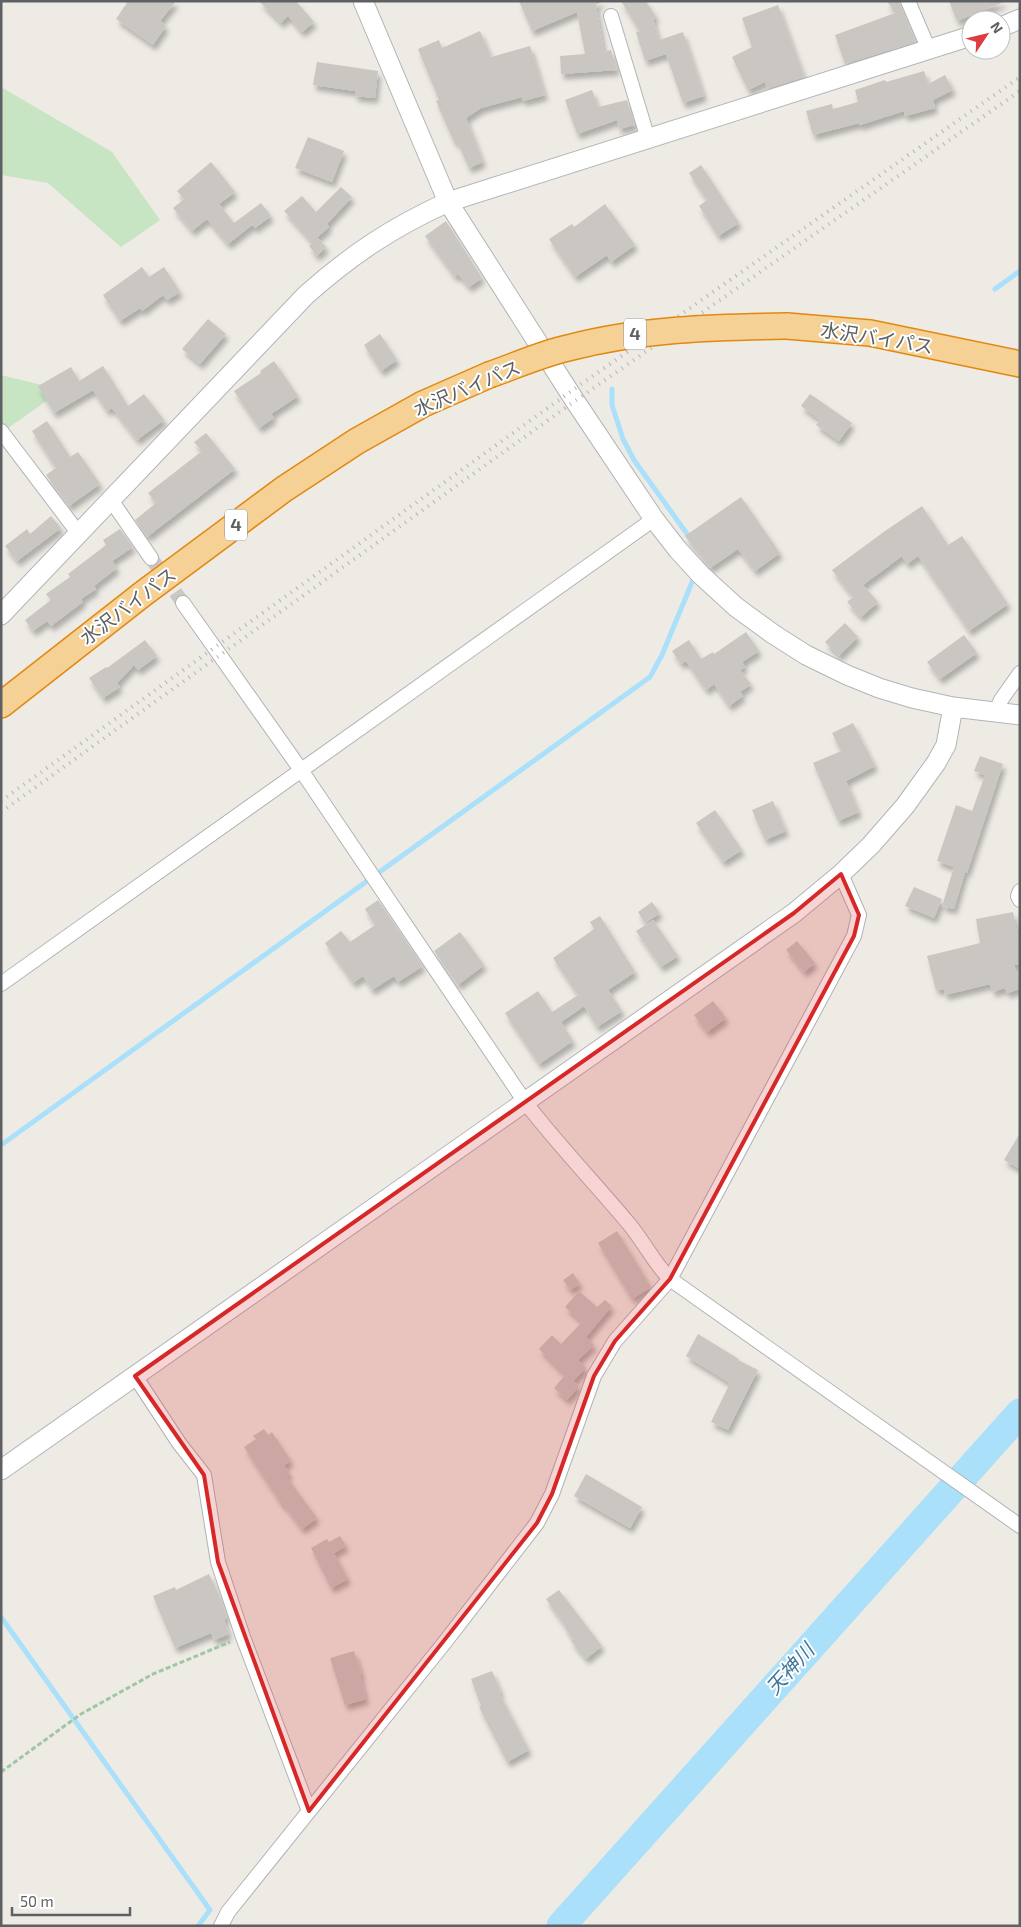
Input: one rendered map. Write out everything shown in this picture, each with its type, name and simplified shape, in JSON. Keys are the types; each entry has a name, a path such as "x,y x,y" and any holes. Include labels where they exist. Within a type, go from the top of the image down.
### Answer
{"highway":[{"name":"水沢バイパス","path":"1,705 144,593 284,489 357,442 423,404 489,375 567,348 635,334 709,327 787,326 870,333 1020,364"}],"street":[{"path":"363,1 448,202 654,519 678,550 708,582 736,607 806,655 847,675 879,688 912,698 953,707 1020,715"},
{"path":"908,1 929,50"},
{"path":"611,16 648,139"},
{"path":"1,615 306,295 338,266 373,241 414,217 448,202 961,39"},
{"path":"1,431 79,534"},
{"path":"111,500 151,558"},
{"path":"1,984 654,519"},
{"path":"182,603 300,770 525,1102 630,1226 670,1280 1020,1526"},
{"path":"995,713 1001,700 1020,673"},
{"path":"1,1470 794,913 841,874 871,845 905,806 936,763 946,745 953,707"},
{"path":"221,1926 228,1912 445,1642 537,1523 552,1494 594,1376 615,1342 670,1280 854,936 859,915 841,874"},
{"path":"135,1376 179,1443 204,1475 218,1562 309,1811"}],"path":[{"path":"1,1772 81,1714 153,1674 244,1636"}],"highlighted area":[{"path":"841,874 859,915 854,936 670,1279 615,1341 594,1376 552,1494 537,1523 309,1811 218,1562 204,1475 135,1376 794,913"}],"green space":[{"path":"1,87 112,152 160,220 121,247 48,183 1,175"},
{"path":"1,375 62,390 1,433"}],"building":[{"path":"128,1 176,1 160,21 166,26 153,45 116,19"},
{"path":"259,1 296,1 314,22 302,32 288,16 281,23"},
{"path":"519,1 603,1 596,5 604,52 611,50 617,70 561,74 560,56 585,54 577,12 532,31"},
{"path":"621,1 646,1 656,17 653,19 659,40 683,32 704,96 683,103 666,54 645,61 636,32 640,31"},
{"path":"887,1 899,1 916,42 845,64 835,35 895,13"},
{"path":"949,1 1004,1 984,10 961,10 961,19 957,21"},
{"path":"778,5 804,77 767,89 765,82 748,90 732,57 752,47 742,18"},
{"path":"480,31 491,57 530,46 545,95 523,101 522,97 481,108 466,118 483,162 469,168 457,141 454,142 436,101 439,100 418,49 439,40 442,48"},
{"path":"317,62 378,71 375,98 355,96 355,91 313,85"},
{"path":"924,71 928,84 945,75 953,90 933,100 935,108 905,116 904,111 860,125 859,123 813,135 806,111 832,104 833,109 858,102 855,90 885,80 886,82"},
{"path":"592,90 598,107 627,100 635,125 619,129 617,120 577,134 565,100"},
{"path":"308,137 344,151 332,182 295,168"},
{"path":"211,162 235,192 219,204 234,223 261,203 271,216 255,228 252,225 228,244 207,219 192,231 173,208 184,199 177,191"},
{"path":"701,165 739,223 718,236 699,206 707,200 689,173"},
{"path":"341,187 352,197 327,224 329,227 312,242 284,211 302,196 316,212"},
{"path":"605,204 635,245 611,262 607,255 575,277 549,239 572,224 574,227"},
{"path":"446,221 482,278 469,287 458,274 455,277 425,236"},
{"path":"318,238 326,247 317,256 309,246"},
{"path":"142,267 149,277 164,267 180,292 167,300 163,295 142,311 140,308 120,321 103,295"},
{"path":"208,319 226,334 200,364 182,349"},
{"path":"380,334 397,360 381,371 364,345"},
{"path":"274,361 298,396 271,414 274,418 259,428 234,391 261,373 260,371"},
{"path":"103,366 128,406 144,394 164,420 137,440 112,408 107,411 93,390 54,413 38,386 71,367 79,381"},
{"path":"810,394 852,423 839,441 816,425 820,420 801,406"},
{"path":"47,421 70,457 78,452 100,484 69,506 46,475 56,468 32,431"},
{"path":"206,433 235,469 147,537 135,520 156,503 148,493 202,451 194,442"},
{"path":"741,497 780,553 755,571 738,549 710,568 685,536"},
{"path":"922,506 948,545 962,536 1008,604 969,631 918,556 907,564 902,556 863,585 878,602 861,617 847,602 853,597 832,570"},
{"path":"51,516 61,528 17,561 5,546 27,529 30,534"},
{"path":"120,529 133,547 112,561 117,568 94,586 96,589 81,599 83,602 51,626 47,621 33,631 25,620 51,600 46,594 70,577 68,574 106,545 103,540"},
{"path":"845,623 858,637 839,656 825,642"},
{"path":"746,632 759,651 742,662 745,667 740,670 751,684 740,692 743,696 729,706 714,684 706,690 686,661 681,664 672,651 689,640 701,659 713,652 714,654"},
{"path":"964,635 977,653 940,679 927,662"},
{"path":"145,640 157,656 138,670 134,665 117,683 120,687 103,698 89,678 107,668"},
{"path":"853,723 875,766 846,781 859,812 838,821 813,763 841,751 832,733"},
{"path":"980,756 1003,764 954,909 942,906 954,867 937,861 956,805 972,811 985,775 974,771"},
{"path":"773,801 786,831 765,840 752,810"},
{"path":"715,810 742,850 723,862 696,823"},
{"path":"914,887 942,899 934,918 905,906"},
{"path":"378,900 423,966 398,982 394,976 372,990 363,976 353,983 325,943 341,931 350,942 375,925 365,909"},
{"path":"652,902 660,913 645,923 638,912"},
{"path":"1013,912 1020,950 1020,964 1014,965 1020,981 1020,989 1007,993 1005,988 993,992 990,984 945,995 944,989 936,990 927,956 980,943 976,919"},
{"path":"600,916 635,972 608,990 622,1011 597,1027 584,1006 561,1022 573,1041 539,1064 505,1013 538,991 552,1012 578,995 553,958 594,929 590,922"},
{"path":"653,920 678,956 661,967 636,931"},
{"path":"460,932 484,965 458,985 434,951"},
{"path":"797,941 815,963 804,972 786,950"},
{"path":"713,1001 726,1018 707,1032 694,1015"},
{"path":"1020,1133 1020,1169 1004,1160"},
{"path":"617,1231 651,1287 632,1299 598,1243"},
{"path":"573,1273 580,1284 570,1290 563,1280"},
{"path":"579,1291 597,1307 605,1300 612,1306 586,1337 594,1345 578,1360 586,1368 573,1381 579,1386 567,1400 554,1388 565,1375 539,1349 552,1335 561,1344 582,1322 565,1307"},
{"path":"698,1334 738,1360 758,1370 728,1430 711,1422 730,1383 686,1356"},
{"path":"264,1429 268,1435 272,1432 291,1461 284,1465 290,1474 286,1476 317,1518 302,1529 284,1505 282,1505 244,1447 256,1439 253,1436"},
{"path":"586,1474 642,1507 630,1528 574,1496"},
{"path":"340,1536 346,1546 334,1553 348,1579 331,1588 311,1548 327,1539 329,1542"},
{"path":"209,1574 221,1599 227,1618 224,1619 229,1634 214,1640 211,1633 175,1648 153,1596 175,1587 176,1590"},
{"path":"559,1590 602,1646 586,1659 571,1641 573,1639 566,1627 546,1599"},
{"path":"354,1651 362,1675 360,1675 366,1699 345,1705 330,1658"},
{"path":"492,1671 501,1692 499,1693 529,1750 507,1762 479,1707 481,1706 471,1679"}],"waterway":[{"path":"995,289 1020,271"},
{"path":"612,389 612,405 623,439 634,460 690,538"},
{"path":"1,1145 650,677 662,655 695,575"},
{"name":"天神川","path":"561,1926 1020,1413"},
{"path":"1,1617 210,1910 198,1926"}],"tunnel":[{"path":"151,558 183,603"}],"railway":[{"path":"1,801 570,392 1020,77"},
{"path":"1,812 575,401 1020,91"}]}
